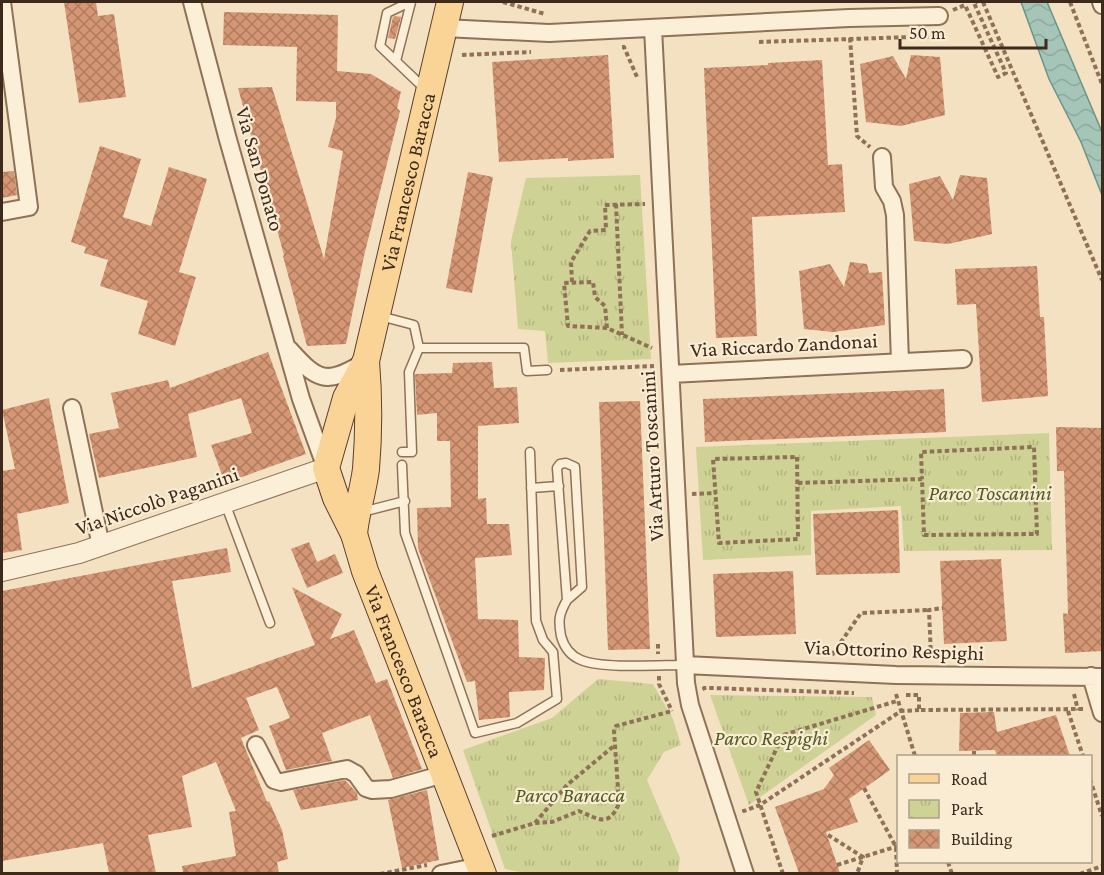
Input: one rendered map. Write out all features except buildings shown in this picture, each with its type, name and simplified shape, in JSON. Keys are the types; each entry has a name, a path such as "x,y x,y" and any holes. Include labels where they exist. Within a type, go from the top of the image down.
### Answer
{"main road":[{"name":"Via Francesco Baracca","path":"450,2 366,361 346,398 326,468 337,469 347,478 369,581 482,870"},
{"name":"Via Francesco Baracca","path":"355,524 366,469 370,405 366,361"}],"street":[{"path":"2,2 29,207 2,212"},
{"name":"Via San Donato","path":"192,2 227,136 288,349"},
{"path":"444,28 549,33 849,18 939,16"},
{"name":"Via Arturo Toscanini","path":"653,28 665,368 686,683 690,705 745,873"},
{"name":"Via Riccardo Zandonai","path":"882,157 884,187 892,201 895,215 900,362"},
{"path":"288,349 310,371 327,378 344,374 366,361"},
{"path":"288,349 301,399 326,468"},
{"name":"Via Riccardo Zandonai","path":"665,368 963,359"},
{"path":"72,408 101,546"},
{"name":"Via Niccolò Paganini","path":"2,572 101,546 326,468"},
{"name":"Via Ottorino Respighi","path":"685,665 896,675 1097,677"},
{"path":"1096,711 1097,677"},
{"name":"Via Francesco Baracca","path":"256,745 274,780 280,782 347,769 356,774 366,788 380,790 444,774"},
{"path":"438,868 482,870"}],"lane":[{"path":"410,2 387,13 380,46 428,91"},
{"path":"396,61 410,2"},
{"path":"377,315 414,325 419,348 409,372 412,452 402,452"},
{"path":"419,348 524,348 527,371 547,370"},
{"path":"402,465 405,533 475,734 517,723 557,699 553,652 543,640 536,621 530,452"},
{"path":"567,600 557,468 560,464 571,464 575,467 582,588 567,600 559,613 562,639 573,656 593,664 685,665"},
{"path":"531,488 559,486"},
{"path":"355,524 405,501"},
{"path":"225,502 270,622"},
{"path":"548,646 562,639"}],"path":[{"path":"748,43 942,36 939,16 965,3 999,77 1006,73 975,2"},
{"path":"983,2 1102,280"},
{"path":"1070,2 1102,84"},
{"path":"849,18 856,136 882,157"},
{"path":"613,48 624,47 639,82"},
{"path":"462,55 533,52"},
{"path":"644,193 645,215"},
{"path":"616,204 622,335"},
{"path":"572,282 571,262 590,231 606,230 605,205 645,204"},
{"path":"607,328 606,306 595,297 593,282 564,283 568,326 607,328 653,348"},
{"path":"547,370 665,368 653,348 652,337"},
{"path":"1034,447 1037,534 924,535 922,479 921,452 1034,447"},
{"path":"797,457 798,483 798,539 719,543 713,459 797,457"},
{"path":"798,483 922,479"},
{"path":"821,671 861,613 943,608"},
{"path":"929,610 931,657"},
{"path":"708,700 705,688 861,693"},
{"path":"884,694 919,695 920,710"},
{"path":"896,694 915,755"},
{"path":"1074,694 1078,710"},
{"path":"783,873 756,792 783,735 897,701"},
{"path":"488,838 535,823 552,822 579,811 595,820 604,820 611,816 619,803 614,732 616,726 672,711"},
{"path":"741,800 744,811 760,805 901,711 1096,711"},
{"path":"1068,711 1083,755"},
{"path":"535,823 567,785 615,745"},
{"path":"1092,785 1102,816"},
{"path":"864,788 897,846 897,873"},
{"path":"828,835 864,857"},
{"path":"837,865 897,846"},
{"path":"858,873 864,857"},
{"path":"1080,873 1102,866"},
{"path":"380,873 438,868"}],"green space":[{"path":"640,175 651,359 548,363 545,331 518,329 511,241 526,178"},
{"name":"Parco Toscanini","path":"1049,433 1052,550 904,551 901,506 811,511 811,555 703,560 696,447"},
{"name":"Parco Baracca","path":"598,679 653,684 673,719 681,745 664,752 647,780 680,858 678,873 529,874 505,869 463,750 552,718"},
{"name":"Parco Respighi","path":"710,695 872,697 876,715 749,805"}],"water":[{"path":"1021,2 1047,2 1102,132 1102,195 1081,142 1049,79"}]}
